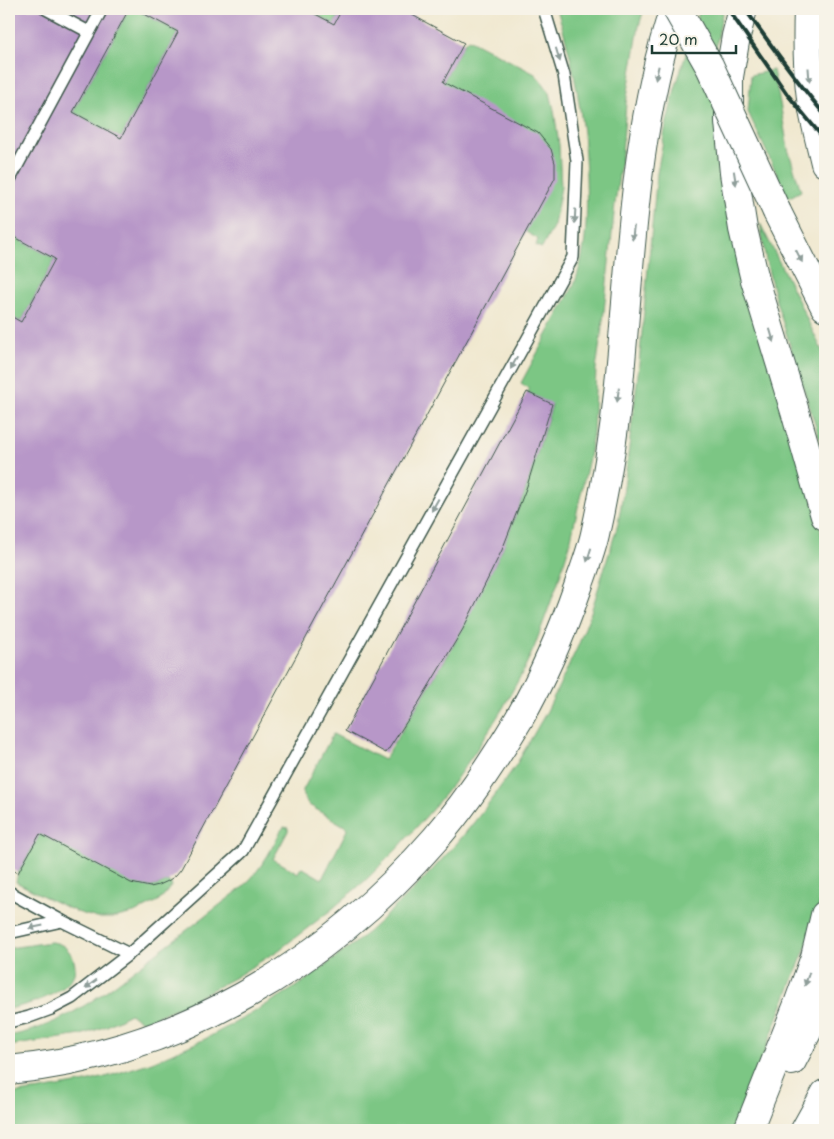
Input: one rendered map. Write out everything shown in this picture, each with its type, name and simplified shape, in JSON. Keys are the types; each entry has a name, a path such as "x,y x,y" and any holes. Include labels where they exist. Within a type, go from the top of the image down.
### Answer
{"highway":[{"path":"676,9 710,67 777,212 825,307"},
{"path":"9,1070 30,1068 98,1055 166,1033 215,1012 280,975 336,935 379,897 413,863 437,837 477,785 500,751 532,695 555,648 572,606 594,539 609,459 619,389 632,240 644,136 662,50 676,9"},
{"path":"743,9 729,77 729,122 734,173 743,229 756,280 825,516"},
{"path":"808,9 807,46 811,97 825,163"},
{"path":"748,1130 798,1007 815,956 825,915"},
{"path":"748,1130 794,1057 825,998"},
{"path":"805,1130 825,1094"}],"lane":[{"path":"46,9 89,32"},
{"path":"11,173 102,9"},
{"path":"9,1022 51,1009 72,998 129,954 243,851 573,257 578,161 564,75 544,9"},
{"path":"9,892 129,954"},
{"path":"9,933 62,921"}],"green space":[{"path":"129,9 135,9 178,32 121,138 73,112"},
{"path":"306,9 342,9 334,24"},
{"path":"557,9 644,9 639,26 626,103 622,153 596,369 593,433 589,458 570,543 557,585 534,648 521,675 479,746 452,785 430,812 367,879 331,910 279,950 234,978 183,1005 144,1022 130,1014 107,1026 81,1035 9,1046 9,1036 49,1024 84,1006 243,887 264,861 284,827 288,828 288,831 273,859 298,873 303,868 322,879 348,828 309,805 303,796 303,790 333,734 384,760 450,652 502,550 527,486 552,405 527,392 529,389 521,383 574,285 582,257 586,231 587,204 583,133 573,70"},
{"path":"700,9 723,9 716,47 721,147 825,552 825,880 813,929 740,1114 731,1130 9,1130 9,1094 86,1082 152,1062 205,1039 299,985 359,940 421,882 458,842 516,765 547,711 578,646 591,612 618,524 638,374 657,173 675,89"},
{"path":"468,39 535,74 550,93 559,145 561,187 554,225 542,248 536,246 538,239 526,232 443,82"},
{"path":"773,70 788,149 801,191 788,198 748,112 751,75"},
{"path":"760,223 825,357 825,456 776,301 766,261"},
{"path":"9,234 55,259 21,322 9,315"},
{"path":"40,834 150,887 168,881 172,885 160,900 134,913 112,918 97,918 77,912 16,882 18,873"},
{"path":"51,942 63,946 72,956 75,968 72,978 65,986 43,999 9,1009 9,948"}],"building":[{"path":"9,9 129,9 73,112 121,138 178,32 135,9 306,9 334,24 342,9 401,9 464,43 443,82 538,133 551,149 555,163 555,178 181,869 168,881 150,887 131,883 40,834 18,873 9,868 9,315 21,322 55,259 9,234"},
{"path":"527,392 552,404 527,486 502,550 463,629 386,753 345,731"}],"railway":[{"path":"728,9 787,94 825,140"},
{"path":"745,9 825,115"}]}
